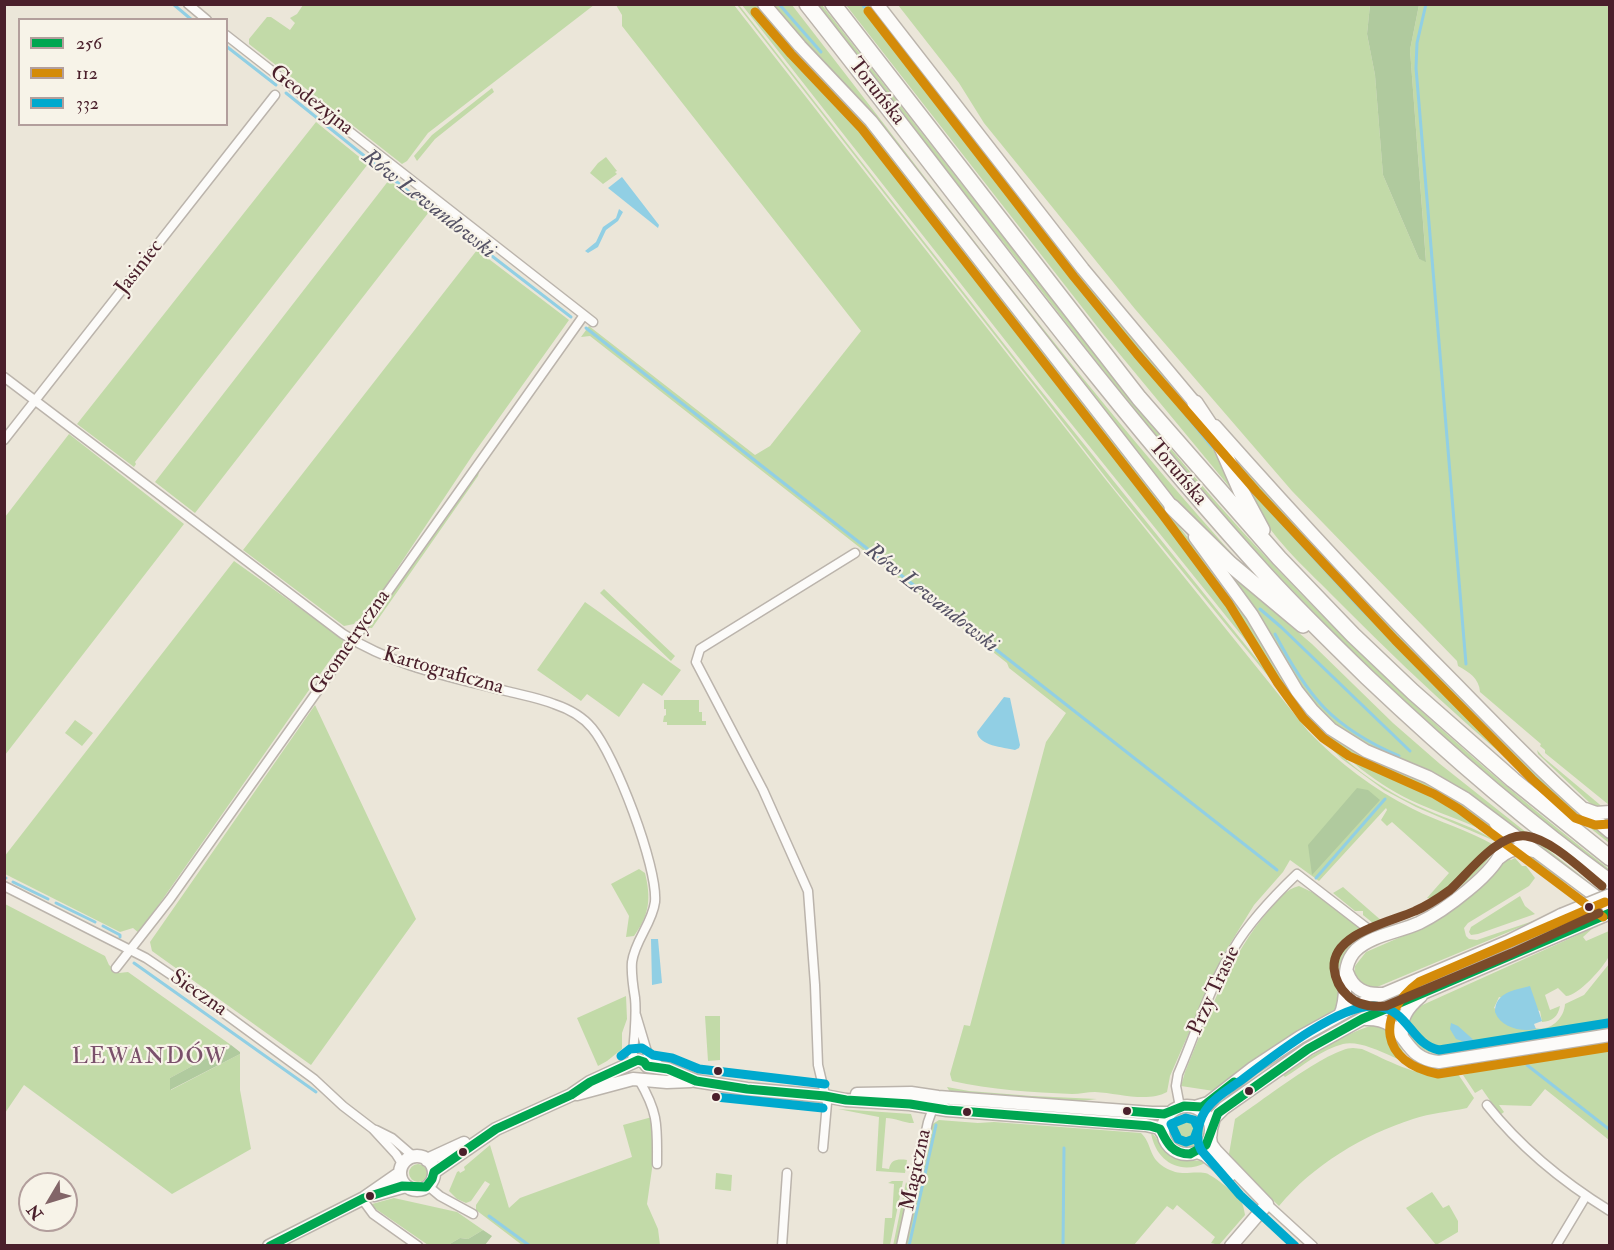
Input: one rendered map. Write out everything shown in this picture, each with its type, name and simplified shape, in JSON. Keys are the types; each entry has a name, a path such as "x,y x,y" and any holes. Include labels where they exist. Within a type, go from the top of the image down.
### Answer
{"highway":[{"name":"Toruńska","path":"807,4 1110,392 1197,497 1266,575 1339,650 1478,778 1580,861 1610,882"},
{"name":"Toruńska","path":"833,4 1139,398 1279,558 1353,635 1429,706 1513,780 1610,858"},
{"path":"1195,403 1217,436 1246,501 1279,558"},
{"path":"1172,507 1230,564 1297,621 1339,650"}],"street":[{"name":"Toruńska","path":"764,4 871,121 1172,507 1252,615 1297,691 1321,719 1355,745 1440,783 1489,815 1610,907"},
{"path":"877,4 1090,277 1195,403 1288,508 1404,632 1540,770 1610,832"},
{"path":"190,6 205,18"},
{"name":"Geodezyjna","path":"228,37 593,322"},
{"name":"Jasiniec","path":"4,440 275,95"},
{"name":"Geometryczna","path":"116,968 170,899 584,315"},
{"name":"Kartograficzna","path":"4,377 353,640 382,656 403,664 551,703 581,717 593,729 637,822 643,838 653,887 655,902 651,917 636,944 633,959 638,1064"},
{"path":"823,1148 827,1103 818,1065 808,891 763,790 696,662 700,649 855,553"},
{"path":"1581,808 1596,813 1610,812"},
{"path":"1489,815 1503,836 1504,844 1499,858"},
{"path":"1340,1015 1346,1000 1346,968 1350,958 1359,947 1434,915 1474,885 1499,858 1509,851 1519,848 1530,849 1540,854"},
{"name":"Przy Trasie","path":"1175,1110 1178,1074 1233,948 1296,874 1366,928"},
{"name":"Sieczna","path":"4,886 146,958 183,983 298,1066 373,1129 393,1150 402,1169"},
{"path":"638,1079 668,1082 696,1081 846,1100 905,1104 935,1102 1147,1113 1195,1107 1208,1103 1260,1063 1340,1015 1610,895"},
{"path":"1197,1152 1206,1144 1218,1113 1261,1080 1308,1049 1362,1019 1610,913"},
{"path":"1346,968 1351,982 1361,991 1376,994 1392,991"},
{"path":"1402,1036 1402,1021 1406,1012 1425,992"},
{"name":"Kartograficzna","path":"635,1011 645,1047 652,1060 663,1068"},
{"path":"1362,1019 1388,1022 1416,1054 1428,1061 1439,1062 1610,1035"},
{"name":"Kartograficzna","path":"638,1064 645,1047"},
{"path":"427,1160 571,1095 590,1082 623,1066 638,1064 663,1068 696,1081"},
{"path":"571,1095 638,1079 648,1072 638,1064"},
{"path":"638,1064 629,1072 638,1079 649,1096 657,1119 657,1164"},
{"path":"935,1102 1159,1128 1168,1145 1177,1152 1185,1154 1197,1152 1205,1155 1224,1171 1248,1186"},
{"name":"Magiczna","path":"901,1245 928,1122 935,1102"},
{"path":"1487,1105 1522,1144 1586,1196 1610,1211"},
{"path":"1195,1107 1205,1114 1213,1148 1248,1186 1313,1245"},
{"path":"1163,1134 1164,1123 1175,1110"},
{"name":"Sieczna","path":"373,1129 392,1138 414,1156"},
{"path":"434,1172 485,1135"},
{"path":"269,1245 290,1241 363,1199 402,1169 414,1156 427,1160 432,1165 433,1179 428,1186 417,1190 406,1186 402,1180 402,1169"},
{"path":"782,1245 787,1173"},
{"path":"363,1199 406,1186"},
{"path":"428,1186 440,1196 473,1214"},
{"path":"1556,1245 1586,1196"},
{"path":"363,1199 373,1214 418,1245"},
{"path":"1232,1245 1267,1204"}],"green space":[{"path":"303,5 594,5 428,133 407,161 402,164 249,44 249,39 267,17 271,17 290,30 295,23 290,18 297,14"},
{"path":"616,5 734,5 1106,480 1308,731 1344,764 1384,793 1413,809 1494,845 1488,860 1473,876 1441,901 1427,898 1449,873 1392,822 1387,826 1381,820 1386,808 1319,881 1290,860 1283,872 1254,905 1222,957 1170,1076 1167,1092 1151,1097 1095,1092 1075,1094 997,1089 952,1081 950,1074 964,1025 970,1026 1046,742 1066,713 1009,668 1007,663 590,336 581,337 589,326 755,455 770,446 861,331 622,26 622,15"},
{"path":"737,5 1026,372 1309,724 1348,762 1377,783 1408,801 1471,828 1497,842 1416,807 1384,790 1342,759 1313,731 1114,488"},
{"path":"742,5 756,5 867,127 1217,575 1308,714 1331,736 1351,749 1446,793 1467,806 1486,821 1500,840 1389,788 1348,758 1312,723 1045,391"},
{"path":"772,5 792,5 1076,370 1195,512 1257,581 1174,499 874,116"},
{"path":"817,5 822,5 1111,375 1241,530 1328,621 1418,708 1464,750 1609,869 1609,873 1518,800 1430,724 1344,643 1263,559 1172,455 1114,383"},
{"path":"846,5 871,5 1200,418 1237,496 1103,334"},
{"path":"898,5 1370,5 1367,34 1375,75 1383,175 1419,259 1426,261 1410,50 1419,5 1609,5 1609,805 1545,753 1541,744 1480,692 1473,676 1458,666 1457,661 1292,491 1135,309 984,123 959,83"},
{"path":"1370,5 1419,5 1410,50 1426,262 1419,259 1383,175 1375,75 1367,34"},
{"path":"492,88 494,92 435,139 417,161 414,156 432,135"},
{"path":"316,122 368,164 135,462 134,467 77,424"},
{"path":"606,157 617,174 603,184 590,173"},
{"path":"389,180 429,212 195,513 155,482"},
{"path":"477,250 569,320 474,453 361,623 356,621 354,624 344,626 243,550"},
{"path":"69,434 184,524 5,755 5,517"},
{"path":"1233,456 1400,635 1536,773 1609,839 1609,843 1505,758 1374,637 1298,561 1277,538 1260,514"},
{"path":"481,465 478,476 372,628 367,628"},
{"path":"234,561 339,636 344,644 340,651 337,650 139,933 133,928 120,932 5,874 4,857"},
{"path":"1223,565 1247,586 1246,588 1312,644 1393,723 1440,764 1595,887 1593,888 1462,789 1373,748 1327,719 1308,697"},
{"path":"604,589 675,656 671,661 600,593"},
{"path":"585,602 681,670 662,696 643,683 619,717 587,694 581,701 537,670"},
{"path":"664,700 699,700 699,712 702,712 702,721 706,721 706,725 667,725 667,722 663,722 666,715"},
{"path":"315,705 416,919 311,1065 152,951 150,942"},
{"path":"75,720 93,733 82,746 65,733"},
{"path":"1537,750 1605,809 1592,805 1538,754"},
{"path":"1357,788 1368,790 1380,800 1312,875 1308,845"},
{"path":"1518,853 1526,854 1542,862 1574,892 1572,895 1533,864 1528,863"},
{"path":"1508,858 1511,860 1515,858 1522,866 1526,866 1535,878 1529,886 1468,923 1464,928 1466,936 1477,940 1542,918 1377,987 1364,987 1354,976 1355,966 1366,952 1426,926 1449,913 1478,890"},
{"path":"639,869 645,873 648,906 634,936 626,937 629,916 611,884"},
{"path":"1299,886 1318,895 1363,931 1370,924 1378,931 1357,940 1343,956 1338,971 1342,993 1337,1008 1261,1055 1214,1091 1181,1086 1231,966 1270,909 1286,892"},
{"path":"1343,887 1383,922 1389,917 1391,924 1379,928 1363,915 1363,911 1355,911 1333,893"},
{"path":"1520,896 1525,906 1535,914 1471,935 1469,932 1471,927"},
{"path":"5,904 105,956 109,965 119,973 128,972 231,1045 170,1078 171,1090 240,1054 240,1090 251,1149 172,1194 24,1085 5,1113"},
{"path":"1563,922 1563,926 1413,989 1340,1025 1270,1066 1268,1064 1356,1013"},
{"path":"1593,928 1583,937 1586,941 1609,931 1609,956 1584,986 1571,995 1566,996 1558,988 1545,995 1550,1010 1560,1006 1554,1018 1542,1022 1540,1011 1499,997 1494,1008 1534,1028 1551,1026 1562,1015 1565,1004 1584,995 1609,964 1609,1029 1446,1055 1424,1050 1417,1046 1408,1034 1406,1027 1408,1019 1418,1007"},
{"path":"626,996 627,1019 622,1033 622,1049 598,1066 577,1018"},
{"path":"705,1016 720,1016 720,1060 708,1061"},
{"path":"1378,1024 1394,1036 1409,1059 1429,1068 1446,1069 1609,1042 1609,1044 1441,1073 1416,1067 1377,1050 1353,1043 1335,1046 1285,1077 1283,1075 1341,1038"},
{"path":"231,1045 240,1054 170,1090 170,1078"},
{"path":"1362,1049 1421,1073 1445,1076 1458,1074 1474,1098 1467,1108 1413,1119 1358,1143 1307,1177 1279,1206 1229,1154 1235,1119 1311,1066 1342,1050"},
{"path":"1609,1049 1609,1140 1545,1089 1531,1106 1499,1105 1504,1112 1500,1115 1482,1089 1475,1093 1463,1075 1491,1068"},
{"path":"947,1087 969,1091 1097,1099 1073,1102 950,1092"},
{"path":"838,1109 911,1114 914,1123 886,1118 882,1168 889,1169 895,1160 907,1160 905,1173 876,1171 879,1117"},
{"path":"1187,1115 1198,1120 1203,1131 1198,1142 1187,1147 1176,1142 1171,1131 1176,1120"},
{"path":"652,1117 652,1169 647,1204 658,1229 660,1245 522,1245 476,1210 476,1205 490,1184 485,1181 471,1201 466,1203 457,1199 449,1191 457,1172 465,1170 464,1167 490,1145 509,1208 520,1198 632,1157 623,1125"},
{"path":"939,1120 1141,1133 1155,1159 1164,1167 1175,1172 1205,1173 1212,1176 1239,1198 1245,1215 1219,1245 1211,1243 1215,1237 1177,1205 1173,1210 1167,1206 1134,1245 906,1246 931,1125"},
{"path":"1151,1133 1171,1156 1181,1160 1207,1162 1188,1167 1171,1164 1158,1152"},
{"path":"414,1164 422,1164 427,1169 425,1180 414,1182 409,1177 409,1169"},
{"path":"716,1173 732,1175 731,1191 715,1189"},
{"path":"903,1181 890,1245 883,1245 885,1218 892,1218 894,1184 888,1183"},
{"path":"906,1182 909,1188 897,1245 893,1246"},
{"path":"1432,1192 1443,1208 1449,1205 1458,1221 1458,1232 1436,1245 1406,1208"},
{"path":"394,1198 457,1212 483,1230 468,1239 460,1238 448,1245 428,1245 373,1207 372,1204"},
{"path":"483,1230 492,1236 485,1245 448,1245 460,1238 468,1239"}],"water":[{"path":"622,177 659,225 658,228 608,188"},
{"path":"619,209 623,212 618,221 606,230 598,247 588,253 585,251 596,242 603,227 616,218"},
{"path":"1004,697 1010,698 1020,745 1015,750 987,743 979,737 977,732"},
{"path":"651,939 658,939 662,983 652,985"},
{"path":"1530,986 1542,1021 1534,1024 1536,1029 1512,1028 1502,1022 1495,1012 1498,1000 1507,993"},
{"path":"1451,1023 1458,1026 1477,1043 1473,1045 1456,1039 1450,1029"}],"waterway":[{"name":"Rów Lewandowski","path":"173,4 190,18"},
{"path":"779,4 821,52"},
{"path":"862,4 1037,231 1212,447"},
{"path":"1426,4 1417,43 1416,68 1466,664"},
{"name":"Rów Lewandowski","path":"228,48 276,85"},
{"path":"805,67 865,133 1237,615"},
{"name":"Rów Lewandowski","path":"286,93 571,317"},
{"name":"Rów Lewandowski","path":"586,328 1277,870"},
{"path":"1256,495 1362,610 1457,701"},
{"path":"1260,609 1410,751"},
{"path":"1275,634 1299,676 1324,708 1356,734 1399,756"},
{"path":"1475,720 1561,802"},
{"path":"1316,878 1385,799"},
{"path":"13,882 48,899"},
{"path":"56,903 95,922"},
{"path":"103,926 120,937"},
{"path":"134,963 316,1092"},
{"name":"Rów Lewandowski","path":"1527,1065 1610,1130"},
{"path":"909,1246 936,1125"},
{"path":"1063,1246 1064,1148"},
{"path":"489,1216 530,1246"}],"transit line":[{"name":"112","path":"868,11 1074,277 1137,354 1256,491 1395,640 1532,779 1575,818 1595,825 1610,824"},
{"name":"112","path":"755,12 862,129 1162,514 1229,604 1277,682 1303,718 1323,738 1349,756 1434,794 1459,809 1603,917"},
{"path":"1599,913 1512,953 1386,1006 1356,1002 1342,990 1335,976 1336,956 1342,946 1352,937 1433,902 1450,890 1494,847 1515,837 1526,836 1546,843 1566,856 1602,886"},
{"name":"112","path":"1605,902 1419,982 1405,995 1395,1009 1390,1023 1390,1036 1395,1049 1404,1060 1438,1074 1610,1047"},
{"name":"256","path":"270,1246 364,1198 402,1186 426,1187 434,1172 496,1129 571,1095 590,1082 638,1060 647,1066 668,1069 696,1081 747,1089 846,1100 910,1104 947,1110 1150,1126 1160,1129 1174,1150 1190,1154 1206,1145 1218,1113 1308,1049 1362,1019 1610,913"},
{"name":"332","path":"1295,1246 1240,1195 1201,1150 1198,1139 1200,1122 1212,1103 1288,1046 1342,1014 1374,1006 1386,1008 1395,1013 1422,1041 1439,1050 1608,1023"},
{"name":"332","path":"621,1056 630,1049 642,1048 653,1055 672,1058 699,1069 825,1084"},
{"name":"256","path":"1127,1111 1164,1114 1184,1106 1202,1107 1234,1082"},
{"name":"332","path":"716,1097 823,1108"},
{"name":"332","path":"1186,1118 1194,1120 1198,1128 1194,1139 1186,1142 1178,1139 1171,1124 1186,1118"}],"district":[{"name":"LEWANDÓW","path":"150,1058"}]}
